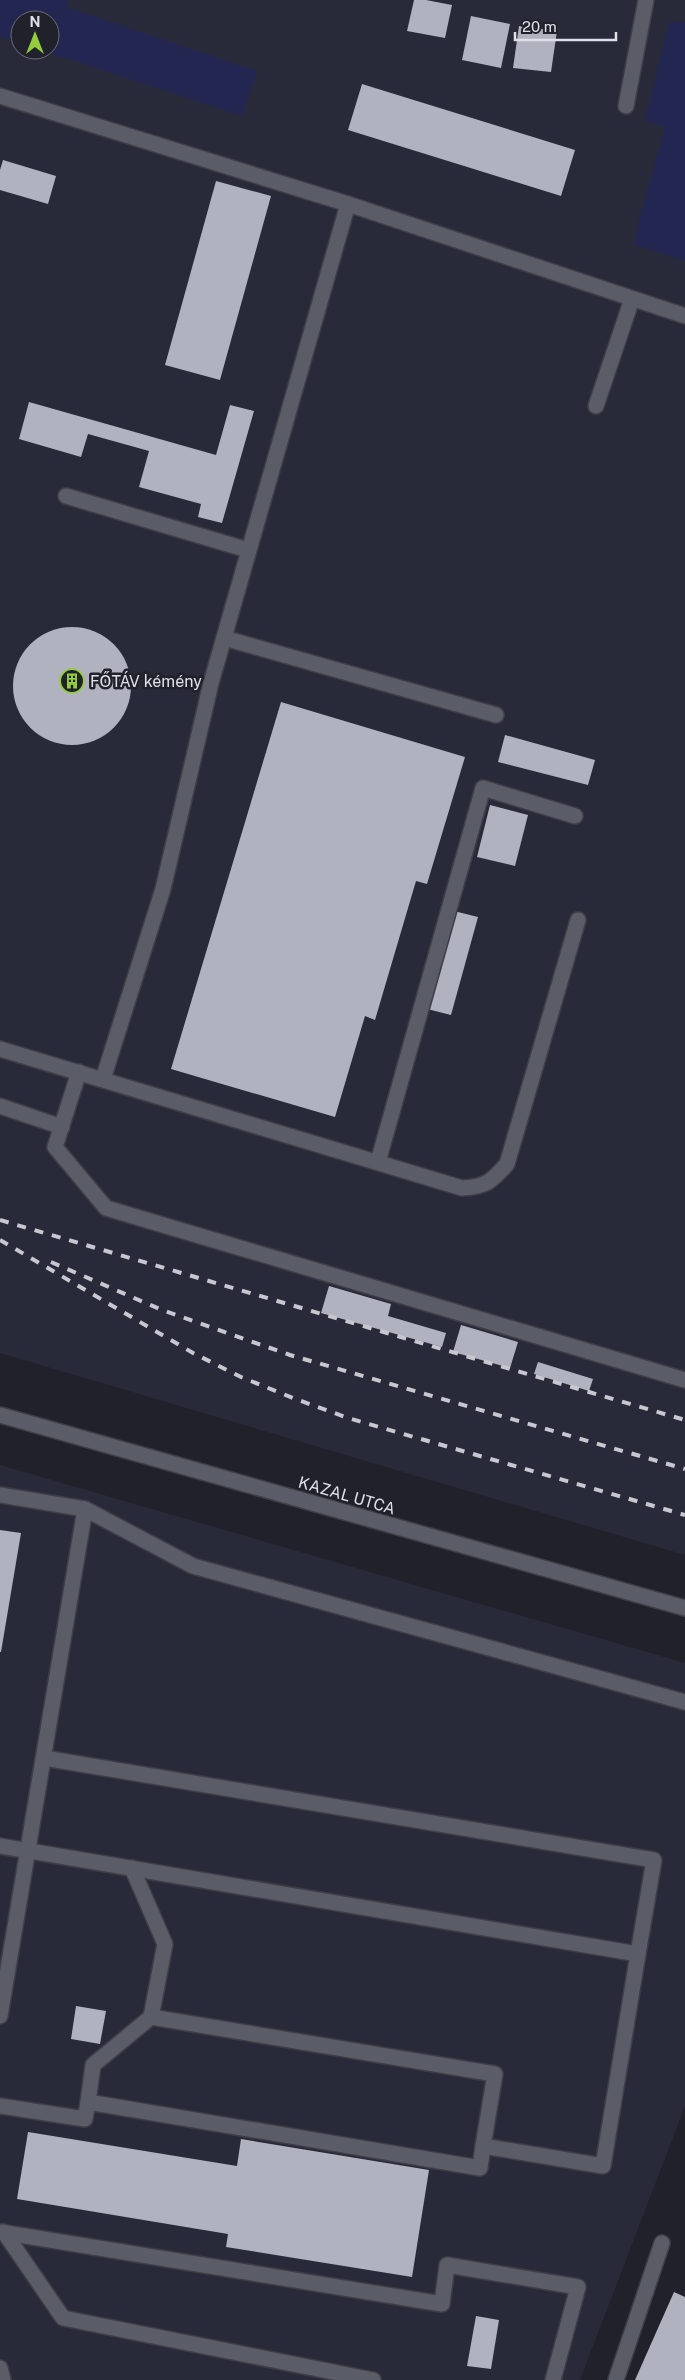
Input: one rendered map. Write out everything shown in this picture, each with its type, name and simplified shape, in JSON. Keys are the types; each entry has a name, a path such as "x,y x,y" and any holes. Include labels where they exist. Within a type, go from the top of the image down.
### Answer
{"street":[{"path":"626,106 646,0"},
{"path":"0,96 348,204 685,316"},
{"path":"103,1079 163,889 211,682 348,204"},
{"path":"596,406 632,299"},
{"path":"66,496 248,550"},
{"path":"224,638 496,715"},
{"path":"378,1162 482,788 575,816"},
{"path":"0,1049 462,1188 478,1187 491,1181 507,1164 578,920"},
{"path":"79,1072 55,1147 106,1208 685,1380"},
{"path":"0,1106 62,1127"},
{"name":"KAZAL UTCA","path":"0,1415 685,1608"},
{"path":"0,1495 86,1509 194,1566 685,1702"},
{"path":"0,2016 4,1964 28,1851 86,1509"},
{"path":"44,1758 654,1860 603,2166 483,2146"},
{"path":"0,1846 638,1954"},
{"path":"0,2106 85,2119 93,2065 151,2017 165,1944 132,1868"},
{"path":"88,2102 480,2168 496,2074 151,2017"},
{"path":"2,2232 63,2318 373,2380"},
{"path":"2,2232 442,2304 447,2265 578,2288 553,2380"},
{"path":"616,2380 662,2243"},
{"path":"0,2368 3,2380"}],"shaded area":[{"path":"0,0 685,0 685,1555 0,1353"},
{"path":"0,0 68,0 67,7 257,71 242,116 60,56 60,10 10,10 10,40 0,37"},
{"path":"669,22 685,22 685,261 635,245 637,227 665,127 645,121"},
{"path":"0,1465 685,1663 685,2106 580,2380 0,2380"}],"building":[{"path":"414,0 426,0 452,5 445,38 407,31"},
{"path":"471,16 510,24 501,68 462,60"},
{"path":"519,26 557,31 551,72 513,68"},
{"path":"362,84 575,150 561,196 348,130"},
{"path":"3,160 56,176 48,204 0,190 0,170"},
{"path":"216,181 271,196 220,380 165,365"},
{"path":"29,402 216,455 230,405 254,411 222,523 198,517 201,504 139,487 149,451 88,434 81,457 19,439"},
{"name":"FŐTÁV kémény","path":"72,627 94,632 105,637 121,653 126,664 131,686 126,708 121,719 105,735 94,740 72,745 50,740 39,735 23,719 18,708 13,686 18,664 23,653 39,637 50,632"},
{"path":"281,702 465,757 427,884 416,881 375,1020 365,1016 335,1117 171,1069"},
{"path":"505,735 595,760 588,785 498,762"},
{"path":"490,805 528,815 515,866 477,857"},
{"path":"454,911 478,917 451,1015 427,1009"},
{"path":"329,1286 391,1304 388,1316 446,1333 442,1347 321,1313"},
{"path":"461,1325 518,1342 510,1368 453,1352"},
{"path":"538,1362 593,1379 589,1391 534,1374"},
{"path":"0,1530 21,1533 1,1652 0,1652"},
{"path":"76,2006 106,2011 100,2044 71,2039"},
{"path":"28,2132 237,2166 241,2139 429,2170 412,2277 226,2247 228,2234 17,2199"},
{"path":"674,2292 685,2297 685,2380 635,2380"},
{"path":"476,2316 499,2320 491,2369 467,2366"}],"railway":[{"path":"0,1220 685,1420"},
{"path":"0,1240 193,1353 241,1377 293,1398 348,1418 685,1515"},
{"path":"51,1262 162,1310 290,1355 685,1469"}],"place":[{"name":"FŐTÁV kémény","path":"72,681"}]}
